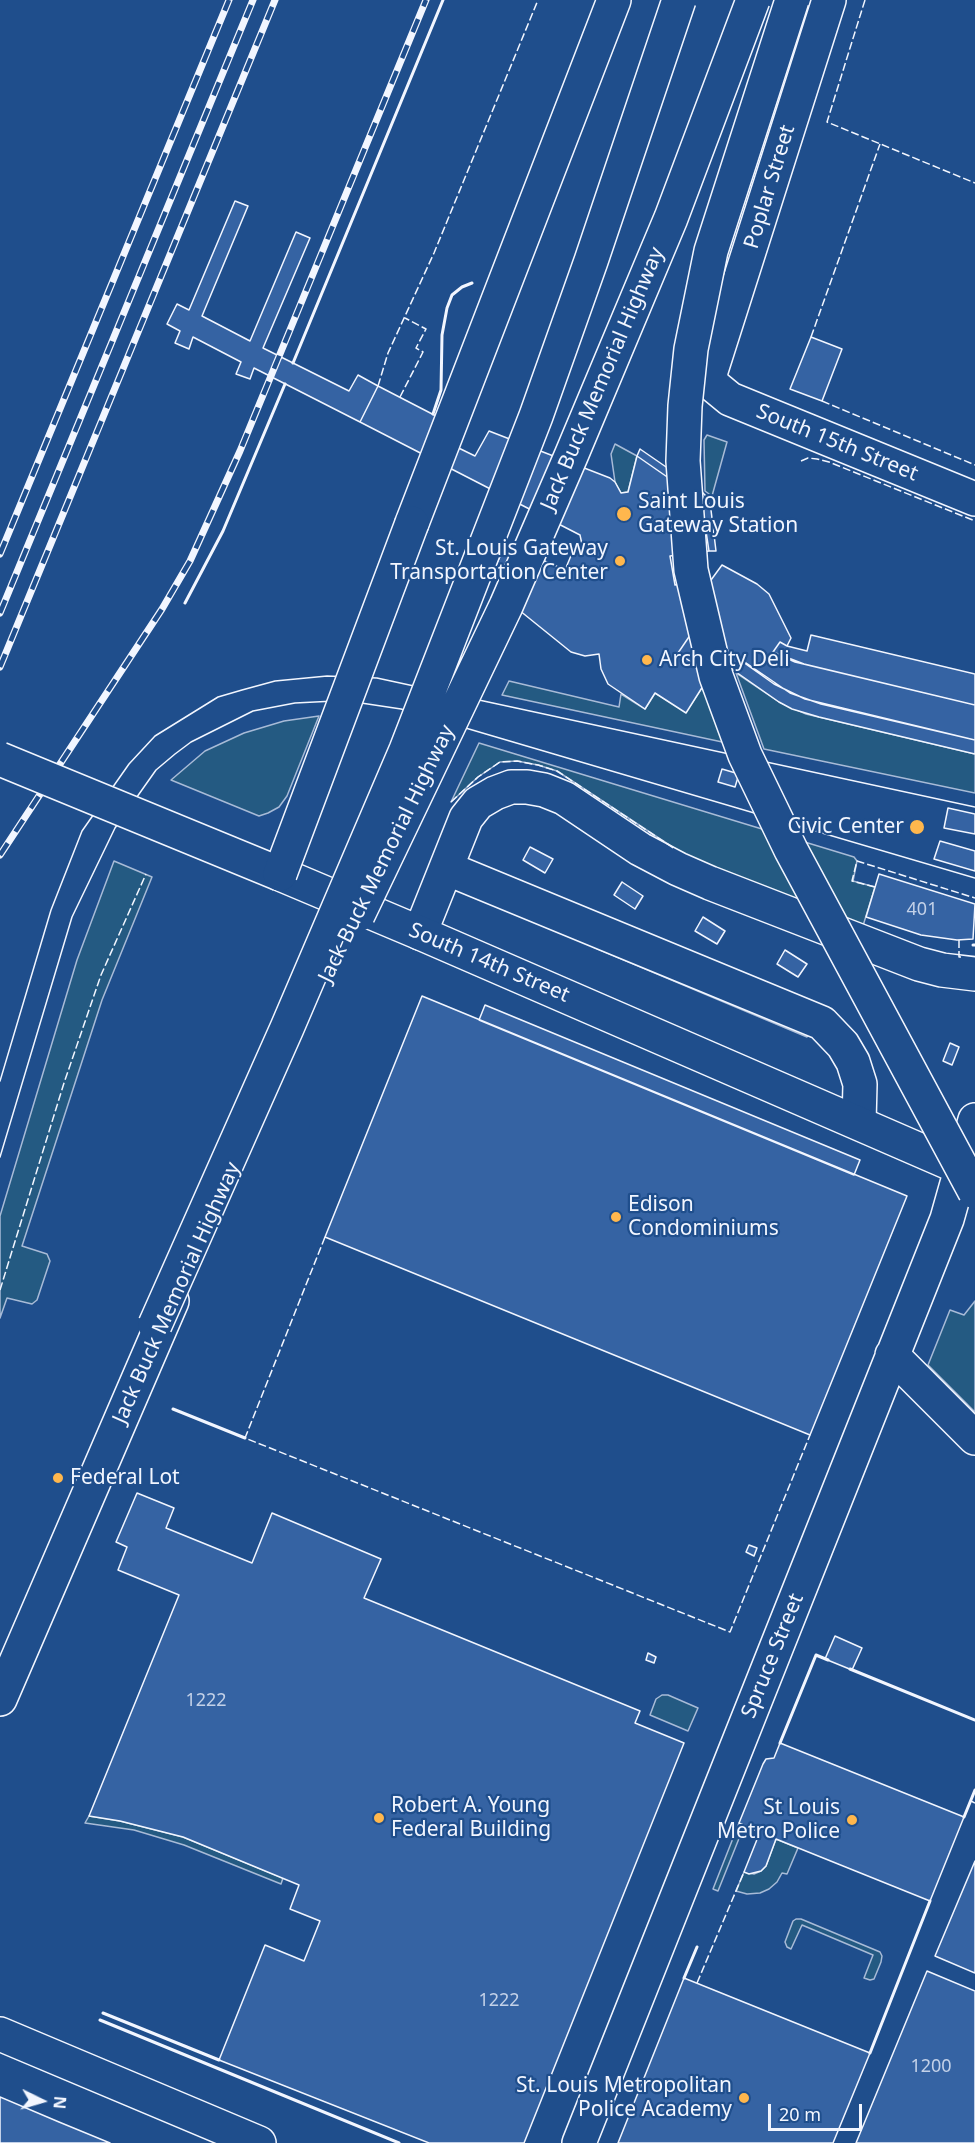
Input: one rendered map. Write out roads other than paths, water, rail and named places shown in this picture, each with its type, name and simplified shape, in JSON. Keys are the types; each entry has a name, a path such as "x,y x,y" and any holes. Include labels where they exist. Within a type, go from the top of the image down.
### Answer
{"main road":[{"path":"280,874 480,342 614,0"},
{"name":"Jack Buck Memorial Highway","path":"0,1686 406,750 540,405 679,0"},
{"name":"Jack Buck Memorial Highway","path":"0,1699 160,1327 230,1175 397,835 510,595 618,349 687,177 753,0"},
{"path":"792,0 711,251 691,349 683,461 691,570 716,676 745,755 791,850 970,1178"},
{"name":"Poplar Street","path":"710,374 829,0"},
{"name":"South 15th Street","path":"710,374 713,385 730,399 975,499"},
{"name":"South 14th Street","path":"0,759 312,887 859,1122 970,1178"},
{"path":"420,933 466,818 478,803 511,787 544,790 564,798 640,849 688,874 919,964 942,970 975,974"},
{"path":"446,868 822,1023 843,1045 853,1062 860,1084 859,1122"},
{"path":"970,1178 975,1120"},
{"name":"Spruce Street","path":"579,2143 947,1219 970,1178"},
{"path":"892,1355 975,1438"},
{"path":"0,2034 259,2143"}],"tram line":[{"path":"0,1081 51,910 82,831 129,764 155,736 218,697 242,690 275,681 327,676 377,678 975,807"},
{"path":"0,1157 72,917 115,828 156,770 191,742 253,711 295,703 335,701 401,709 975,878"}],"railway":[{"path":"0,554 229,0"},
{"path":"0,613 253,0"},
{"path":"0,667 275,0"},
{"path":"0,855 162,609 190,561 240,451 426,0"}],"place":[{"name":"Saint Louis Gateway Station","path":"624,514"},
{"name":"St. Louis Gateway Transportation Center","path":"620,561"},
{"name":"Arch City Deli","path":"647,660"},
{"name":"Civic Center","path":"917,827"},
{"name":"Edison Condominiums","path":"616,1217"},
{"name":"Federal Lot","path":"58,1478"},
{"name":"Robert A. Young Federal Building","path":"379,1818"},
{"name":"St Louis Metro Police","path":"852,1820"},
{"name":"St. Louis Metropolitan Police Academy","path":"744,2098"}]}
